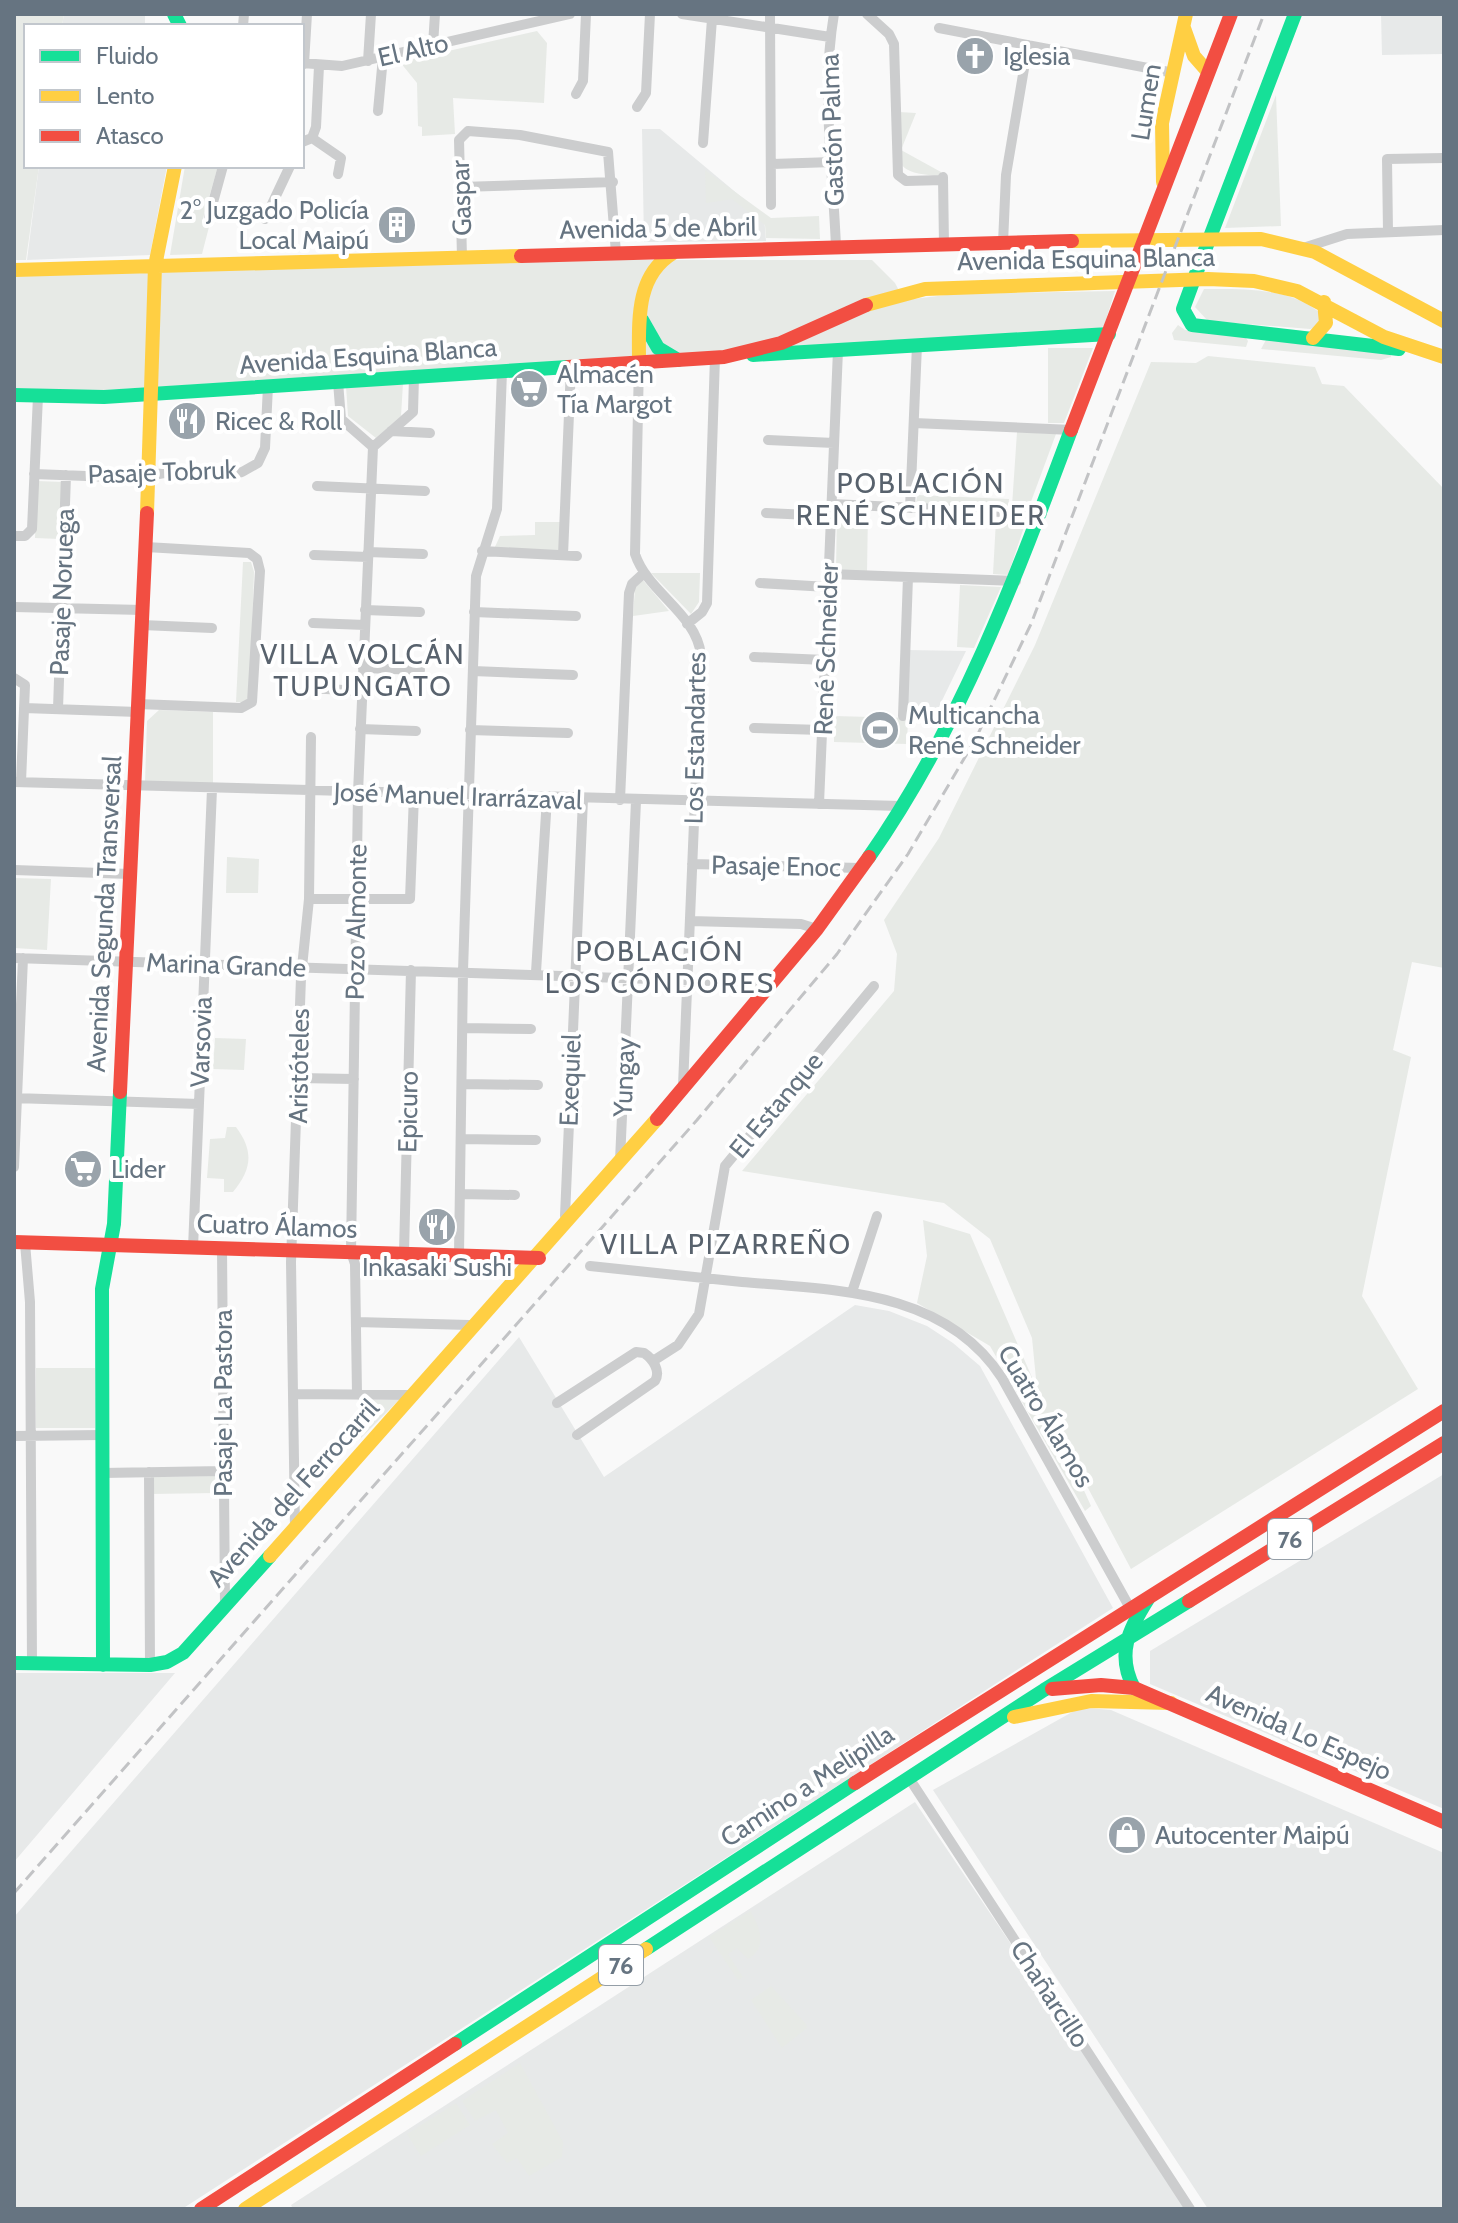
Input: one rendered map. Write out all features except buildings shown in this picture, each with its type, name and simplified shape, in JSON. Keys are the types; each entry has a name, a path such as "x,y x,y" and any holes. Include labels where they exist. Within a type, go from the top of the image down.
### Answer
{"main road":[{"path":"1128,281 1231,14"},
{"path":"1295,14 1182,309 1184,318 1192,325 1412,349"},
{"name":"Lumen","path":"1184,20 1194,56 1208,72"},
{"name":"Lumen","path":"1163,187 1161,132 1184,20"},
{"name":"Avenida Segunda Transversal","path":"103,1665 102,1289 114,1224 146,547 155,266 175,168"},
{"name":"Avenida 5 de Abril","path":"14,270 1209,237 1261,239 1303,248"},
{"path":"1303,248 1339,262 1444,321"},
{"path":"639,362 641,318 650,271 658,261 674,252"},
{"name":"Avenida Esquina Blanca","path":"720,357 781,343 873,302 907,292 959,286 1194,279 1270,284 1324,302 1412,349 1444,357"},
{"name":"Avenida del Ferrocarril","path":"452,1351 469,1325 620,1161 773,983 817,929 901,806 959,704 1016,581 1128,281"},
{"path":"1313,338 1326,323 1324,302"},
{"path":"641,318 658,348 679,360"},
{"name":"Avenida Esquina Blanca","path":"14,395 149,393 1109,334"},
{"name":"Avenida del Ferrocarril","path":"150,1665 167,1662 183,1653 412,1395 476,1330 565,1216 620,1161"},
{"name":"Cuatro Álamos","path":"20,1242 534,1257"},
{"name":"Camino a Melipilla","path":"201,2209 953,1719 1444,1411"},
{"name":"Camino a Melipilla","path":"255,2206 1044,1690 1444,1443"},
{"path":"1228,1547 1232,1562 1241,1569"},
{"path":"1134,1688 1124,1668 1129,1637 1151,1595"},
{"path":"1129,1637 1133,1667 1153,1696"},
{"path":"14,1663 150,1665"},
{"name":"Avenida Lo Espejo","path":"1044,1690 1082,1685 1134,1688 1444,1822"},
{"path":"953,1719 1044,1690"},
{"path":"997,1721 1087,1699 1171,1703"},
{"path":"509,2008 522,2030"}],"street":[{"path":"304,51 307,14"},
{"path":"368,61 371,14"},
{"path":"433,45 435,14"},
{"path":"505,14 505,28"},
{"name":"El Alto","path":"304,63 319,66 368,61 570,14"},
{"path":"576,94 583,81 586,14"},
{"path":"637,107 646,93 650,14"},
{"path":"682,14 830,37"},
{"path":"770,14 771,205"},
{"name":"Gastón Palma","path":"834,14 830,37 836,247"},
{"path":"867,14 889,34 894,44 898,175 906,181 943,178 944,245"},
{"path":"703,143 706,17"},
{"path":"939,28 1174,73"},
{"path":"1003,243 1006,175 1028,45"},
{"path":"378,111 382,98 383,57"},
{"path":"319,66 316,127 307,140 341,158 338,174"},
{"name":"Gaspar","path":"462,257 459,140 468,131 520,135 606,151 611,158 613,182"},
{"path":"1388,232 1387,159 1444,158"},
{"path":"772,164 833,162"},
{"path":"209,217 222,168"},
{"path":"265,219 289,168"},
{"path":"461,187 613,182 616,253"},
{"path":"1303,248 1347,234 1444,230"},
{"path":"910,508 917,345"},
{"name":"René Schneider","path":"819,804 838,350"},
{"path":"687,624 702,612 707,603 720,357"},
{"name":"Los Estandartes","path":"639,362 633,541 644,573 696,636 701,655 683,1086"},
{"path":"563,555 571,367"},
{"path":"459,1255 463,971 476,569 497,509 502,371"},
{"path":"338,382 341,419 373,447 414,410 414,377"},
{"name":"Pasaje Tobruk","path":"34,474 138,478 149,475 222,476 253,466 265,448 268,386"},
{"name":"Pasaje Noruega","path":"15,536 25,536 32,529 38,396"},
{"path":"914,423 1072,430"},
{"path":"391,431 430,433"},
{"path":"768,440 834,443"},
{"name":"Pozo Almonte","path":"357,1394 355,1264 351,1252 356,900 360,729 373,447"},
{"name":"Pasaje Noruega","path":"58,709 66,475"},
{"path":"317,486 425,491"},
{"path":"766,513 910,508 1042,514"},
{"path":"24,708 237,708 249,705 254,694 260,571 257,559 245,552 146,547"},
{"path":"482,551 577,556"},
{"path":"314,555 423,554"},
{"path":"620,800 629,593 644,573"},
{"path":"829,574 1016,581"},
{"path":"903,716 908,577"},
{"path":"760,583 828,587"},
{"path":"14,607 143,610"},
{"path":"365,610 420,612"},
{"path":"474,612 576,616"},
{"path":"313,623 365,625"},
{"path":"142,625 212,628"},
{"path":"754,657 825,660"},
{"path":"363,668 420,670"},
{"path":"473,671 573,675"},
{"path":"14,678 25,685 18,782"},
{"path":"308,688 362,691"},
{"path":"754,728 822,730"},
{"path":"360,729 416,731"},
{"path":"470,730 568,733"},
{"name":"Aristóteles","path":"295,1527 293,1250 302,968 309,899 311,737"},
{"name":"José Manuel Irarrázaval","path":"18,782 695,803 901,806"},
{"name":"Varsovia","path":"193,1248 212,789"},
{"path":"309,899 410,899 414,795"},
{"path":"536,972 547,798"},
{"name":"Exequiel","path":"565,1216 583,799"},
{"name":"Yungay","path":"620,1161 636,801"},
{"name":"Pasaje Enoc","path":"692,864 861,868"},
{"path":"14,870 130,874"},
{"path":"690,921 801,924 817,929"},
{"path":"14,1167 19,958"},
{"name":"Marina Grande","path":"19,958 575,973 773,983"},
{"name":"Epicuro","path":"404,1253 411,970"},
{"name":"El Estanque","path":"577,1435 655,1381 658,1372 653,1361 678,1345 692,1328 706,1278 725,1166 874,986"},
{"path":"463,1028 531,1029"},
{"path":"298,1078 354,1079"},
{"path":"462,1084 538,1085"},
{"path":"16,1098 199,1104"},
{"path":"461,1139 536,1140"},
{"path":"460,1194 515,1195"},
{"path":"852,1292 877,1216"},
{"path":"20,1242 30,1302 32,1663"},
{"name":"Pasaje La Pastora","path":"222,1248 225,1606"},
{"name":"Cuatro Álamos","path":"590,1266 852,1292 892,1301 932,1317 963,1335 984,1354 1011,1394 1130,1608"},
{"path":"356,1322 469,1325"},
{"path":"557,1403 636,1352 644,1353 653,1361"},
{"path":"293,1394 412,1395"},
{"path":"14,1436 102,1435"},
{"path":"102,1473 224,1471"},
{"path":"149,1472 150,1665"},
{"name":"Chañarcillo","path":"909,1778 1190,2209"}],"shaded area":[{"path":"14,14 64,14 62,24 24,24 24,168 39,168 26,260 14,260"},
{"path":"64,14 145,14 145,24 62,24"},
{"path":"1381,14 1444,14 1444,54 1382,55"},
{"path":"537,31 547,43 544,103 453,98 455,134 422,136 422,127 418,126 417,83 400,62"},
{"path":"1276,95 1281,226 1225,228"},
{"path":"899,112 916,113 901,150 941,172 941,176 903,167 897,152"},
{"path":"642,129 660,129 764,216 766,241 644,242"},
{"path":"39,168 167,168 150,255 27,260"},
{"path":"185,168 217,168 202,222 210,223 202,254 170,255"},
{"path":"705,170 771,218 819,216 820,239 766,238 765,225 732,199 706,203"},
{"path":"465,260 872,260 895,283 904,300 955,294 1115,291 1104,326 1096,330 87,391 14,388 14,276"},
{"path":"1204,289 1282,294 1297,299 1322,315 1317,327 1310,329 1208,321 1195,307"},
{"path":"1178,325 1185,330 1244,335 1248,341 1246,347 1174,340 1172,333"},
{"path":"1267,338 1390,350 1391,357 1381,360 1261,349"},
{"path":"1048,348 1093,348 1064,423 1048,423"},
{"path":"1208,356 1315,367 1322,384 1344,386 1444,489 1444,968 1412,962 1393,1050 1411,1057 1362,1296 1418,1389 1131,1569 1054,1424 1091,1506 1085,1511 990,1346 917,1303 927,1256 923,1220 970,1234 1037,1389 1032,1338 990,1239 944,1203 742,1171 894,991 897,954 884,920 939,838 1035,645 1151,362 1196,363"},
{"path":"403,383 401,416 376,438 348,416 346,386"},
{"path":"1017,432 1056,434 1029,507 1012,506"},
{"path":"37,481 63,482 60,539 35,538"},
{"path":"917,495 1009,499 1008,510 916,506"},
{"path":"837,511 868,512 867,572 836,571"},
{"path":"996,520 1026,521 1008,575 993,574"},
{"path":"535,522 560,522 559,551 494,549 500,536 535,535"},
{"path":"243,562 251,562 254,572 250,694 245,702 236,702"},
{"path":"651,573 700,573 699,602 691,614"},
{"path":"643,580 669,611 633,616 635,588"},
{"path":"960,585 1001,587 974,648 957,647"},
{"path":"907,650 966,651 935,715 906,715"},
{"path":"159,710 213,712 213,785 145,782 147,721"},
{"name":"Multicancha René Schneider","path":"834,716 908,718 907,744 834,742"},
{"path":"227,857 259,859 258,893 226,893"},
{"path":"14,878 51,879 47,950 14,948"},
{"path":"215,1038 246,1039 244,1070 213,1069"},
{"path":"227,1127 236,1127 248,1152 244,1176 233,1192 224,1192 224,1179 207,1178 210,1139 225,1138"},
{"path":"855,1305 889,1311 927,1326 980,1366 1113,1608 182,2209 14,2209 14,1917 519,1337 604,1477"},
{"path":"36,1368 95,1368 95,1428 36,1428"},
{"path":"359,1400 399,1400 361,1438"},
{"path":"1444,1474 1444,1809 1150,1684 1150,1651"},
{"path":"216,1476 216,1493 151,1494 151,1477"},
{"path":"14,1673 175,1673 14,1862"},
{"path":"1087,1708 1111,1710 1444,1853 1444,2209 1208,2209 933,1790 1074,1711"},
{"path":"915,1802 1190,2209 293,2209 291,2205"},
{"path":"750,1911 757,1923 760,1943 748,1959 737,1948 728,1954 743,1977 738,1980 709,1937"},
{"path":"771,1986 807,2028 782,2048 751,2000"},
{"path":"520,2063 563,2142 562,2157 529,2176 517,2158 507,2163 492,2144 508,2133 496,2110 475,2121 462,2101"},
{"path":"456,2103 470,2125 421,2156 407,2134"}],"railway":[{"path":"14,1893 697,1120 837,954 908,854 975,740 1031,624 1264,14"}],"traffic: fast":[{"path":"174,14 179,24"},
{"path":"1194,279 1295,14"},
{"path":"1194,279 1183,309 1192,325 1399,349"},
{"path":"642,320 658,348 678,360"},
{"path":"753,355 1109,334"},
{"path":"14,395 104,397 568,367"},
{"path":"869,857 931,756 984,650 1071,430"},
{"path":"103,1665 102,1289 114,1224 120,1092"},
{"path":"14,1663 150,1665 167,1662 183,1653 270,1556"},
{"path":"1134,1688 1126,1664 1127,1642 1148,1599"},
{"path":"646,1949 1044,1690 1189,1601"},
{"path":"455,2044 855,1783"}],"traffic: slow":[{"path":"1163,182 1162,123 1186,14"},
{"path":"1184,28 1194,56 1208,72"},
{"path":"147,513 155,266 175,168"},
{"path":"1072,241 1261,239 1315,252 1444,321"},
{"path":"639,362 640,316 646,287 652,274 673,253"},
{"path":"14,270 521,256"},
{"path":"866,305 925,289 1208,279 1254,281 1297,291 1384,337 1444,357"},
{"path":"1313,338 1326,323 1324,302"},
{"path":"270,1556 657,1119"},
{"path":"1014,1717 1091,1701 1171,1703"},
{"path":"245,2209 646,1949"}],"traffic: jam":[{"path":"1071,430 1231,14"},
{"path":"521,256 1072,241"},
{"path":"568,367 724,357 781,343 866,305"},
{"path":"120,1092 147,513"},
{"path":"657,1119 817,929 869,857"},
{"path":"14,1242 539,1258"},
{"path":"855,1783 1444,1411"},
{"path":"1189,1601 1444,1443"},
{"path":"1052,1689 1101,1685 1134,1688"},
{"path":"1134,1688 1444,1822"},
{"path":"201,2209 455,2044"}],"place":[{"name":"Iglesia","path":"975,56"},
{"name":"2° Juzgado Policía Local Maipú","path":"397,225"},
{"name":"Almacén Tía Margot","path":"529,389"},
{"name":"Ricec & Roll","path":"187,421"},
{"name":"Multicancha René Schneider","path":"880,730"},
{"name":"Lider","path":"83,1169"},
{"name":"Inkasaki Sushi","path":"437,1227"},
{"name":"Autocenter Maipú","path":"1127,1835"}],"district":[{"name":"POBLACIÓN RENÉ SCHNEIDER","path":"921,499"},
{"name":"VILLA VOLCÁN TUPUNGATO","path":"363,670"},
{"name":"POBLACIÓN LOS CÓNDORES","path":"660,967"},
{"name":"VILLA PIZARREÑO","path":"726,1244"}]}
